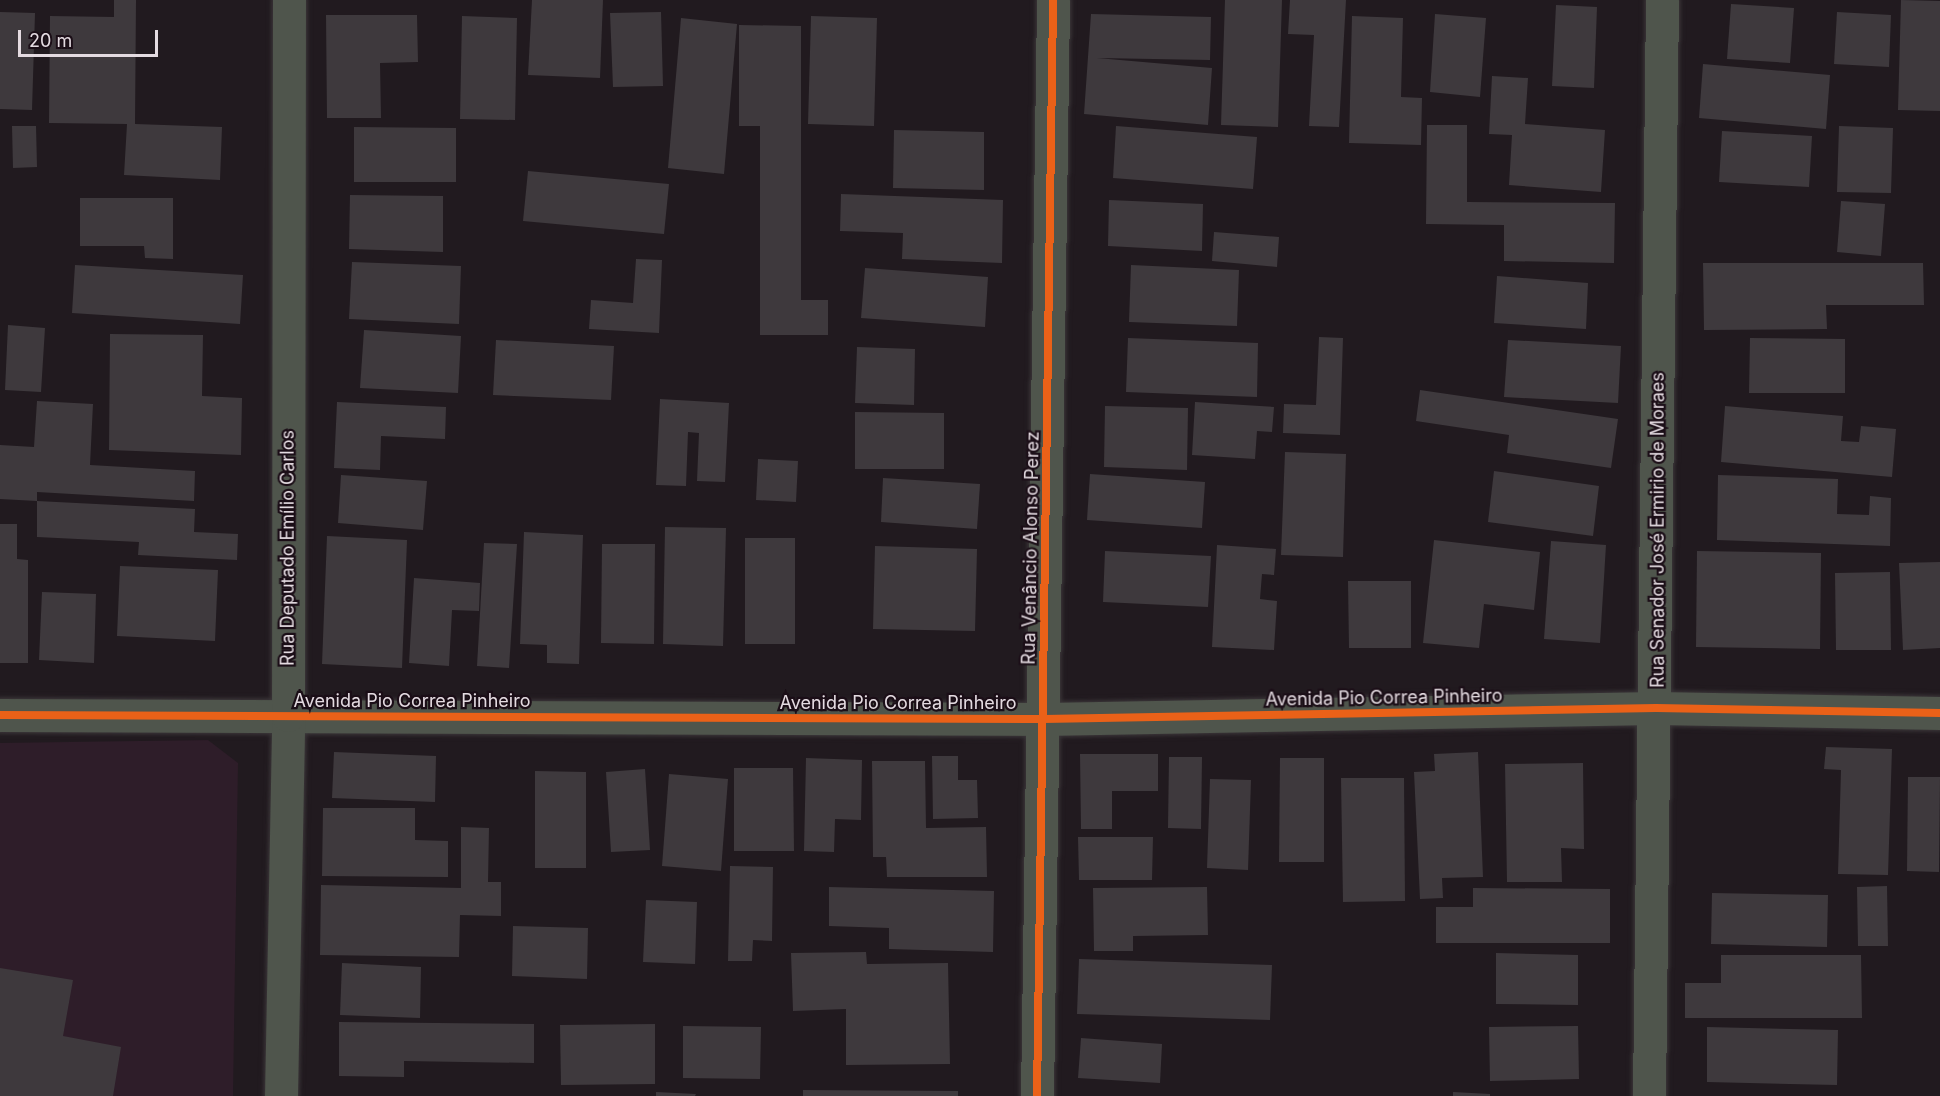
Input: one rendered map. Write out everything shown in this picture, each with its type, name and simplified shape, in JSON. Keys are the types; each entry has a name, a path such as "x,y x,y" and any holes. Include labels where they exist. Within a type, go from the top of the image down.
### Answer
{"street":[{"name":"Rua Deputado Emílio Carlos","path":"281,1096 288,716 289,0"},
{"name":"Rua Venâncio Alonso Perez","path":"1037,1096 1053,0"},
{"name":"Rua Senador José Ermirio de Moraes","path":"1649,1096 1656,708 1662,0"},
{"name":"Avenida Pio Correa Pinheiro","path":"0,715 1044,719 1656,708 1940,713"}],"shaded area":[{"path":"208,740 238,763 233,1096 0,1096 0,743"}],"building":[{"path":"114,0 136,0 135,124 222,127 220,180 124,175 127,124 49,123 50,16 114,17"},
{"path":"532,0 603,0 600,78 528,75"},
{"path":"1225,0 1282,0 1278,127 1221,125"},
{"path":"1290,0 1346,0 1339,127 1309,126 1314,35 1288,34"},
{"path":"1901,0 1940,1 1940,111 1898,110"},
{"path":"1731,4 1794,8 1790,63 1727,59"},
{"path":"1556,5 1597,7 1594,88 1552,86"},
{"path":"0,12 35,13 32,110 0,109"},
{"path":"661,12 663,86 613,87 610,13"},
{"path":"1837,12 1891,15 1889,67 1834,64"},
{"path":"1091,14 1211,17 1210,60 1097,58 1212,68 1208,125 1084,114"},
{"path":"1435,14 1486,18 1480,97 1430,92"},
{"path":"326,15 417,15 418,62 380,63 381,118 327,118"},
{"path":"462,16 517,18 515,120 460,119"},
{"path":"811,16 877,18 874,126 808,124"},
{"path":"1352,16 1403,18 1401,97 1422,98 1421,145 1349,143"},
{"path":"681,18 737,24 724,174 668,168"},
{"path":"739,25 801,26 801,300 828,300 828,335 760,335 760,126 739,126"},
{"path":"1703,64 1830,75 1826,129 1699,118"},
{"path":"1492,76 1528,78 1525,124 1605,130 1601,192 1509,185 1512,135 1489,134"},
{"path":"1427,125 1467,125 1467,202 1615,203 1614,263 1504,261 1504,225 1426,224"},
{"path":"12,126 36,126 37,167 13,168"},
{"path":"1116,126 1257,137 1253,189 1113,178"},
{"path":"1839,126 1893,128 1891,193 1837,192"},
{"path":"354,127 456,128 456,182 354,182"},
{"path":"894,130 984,132 984,190 893,188"},
{"path":"1722,131 1812,136 1809,187 1719,182"},
{"path":"528,171 669,184 664,234 523,221"},
{"path":"841,194 1003,200 1002,263 902,259 903,233 840,231"},
{"path":"350,195 443,196 443,252 349,249"},
{"path":"80,198 173,198 173,259 145,258 144,246 80,246"},
{"path":"1109,200 1203,204 1202,251 1108,246"},
{"path":"1841,201 1885,204 1881,256 1837,252"},
{"path":"1214,232 1279,237 1277,267 1212,261"},
{"path":"636,259 662,260 659,333 589,329 591,300 633,303"},
{"path":"352,262 461,266 459,324 349,319"},
{"path":"1703,263 1923,263 1924,305 1826,305 1827,329 1704,330"},
{"path":"75,265 243,275 240,324 72,313"},
{"path":"1131,265 1239,270 1237,326 1129,322"},
{"path":"865,268 988,277 985,327 861,318"},
{"path":"1497,276 1588,283 1586,329 1494,323"},
{"path":"8,325 45,328 41,392 5,390"},
{"path":"364,330 461,336 458,393 360,388"},
{"path":"110,334 203,335 202,396 242,398 241,455 109,450"},
{"path":"1319,337 1343,338 1340,435 1283,433 1284,404 1316,405"},
{"path":"1128,338 1258,343 1257,397 1126,392"},
{"path":"1750,338 1845,339 1845,393 1749,393"},
{"path":"496,340 614,346 611,400 493,395"},
{"path":"1508,340 1621,346 1618,403 1504,397"},
{"path":"857,347 915,349 914,405 855,403"},
{"path":"1420,390 1618,419 1611,468 1507,453 1509,435 1416,421"},
{"path":"660,399 729,403 725,482 697,481 699,433 688,432 686,486 656,485"},
{"path":"37,401 93,404 90,465 195,471 194,501 37,492 37,501 0,499 0,445 34,447"},
{"path":"337,402 446,407 445,439 381,436 380,470 334,468"},
{"path":"1195,402 1274,407 1272,432 1257,431 1255,459 1192,455"},
{"path":"1105,406 1188,408 1187,470 1104,467"},
{"path":"1725,406 1843,416 1841,441 1859,442 1861,426 1896,429 1892,477 1721,462"},
{"path":"855,412 944,413 944,469 855,469"},
{"path":"1285,452 1346,454 1343,557 1281,555"},
{"path":"758,459 798,461 796,502 756,500"},
{"path":"1494,471 1599,486 1593,536 1488,522"},
{"path":"1090,474 1205,482 1202,528 1087,520"},
{"path":"341,475 427,481 423,530 338,523"},
{"path":"1718,475 1838,479 1837,514 1869,515 1870,496 1891,498 1890,546 1717,540"},
{"path":"883,478 980,484 977,529 881,522"},
{"path":"37,501 195,509 194,532 238,534 237,560 138,555 139,542 37,537"},
{"path":"0,524 17,524 17,559 28,560 28,663 0,663"},
{"path":"665,527 726,528 723,646 663,644"},
{"path":"524,532 583,535 579,664 547,663 547,645 520,644"},
{"path":"327,536 407,540 402,668 322,664"},
{"path":"745,538 795,538 795,644 745,644"},
{"path":"1434,540 1540,552 1534,610 1484,604 1479,648 1423,643"},
{"path":"1551,541 1606,545 1600,643 1544,639"},
{"path":"484,543 517,544 509,668 477,666"},
{"path":"602,544 655,544 654,644 601,643"},
{"path":"1217,545 1276,549 1274,575 1262,574 1260,599 1277,601 1274,650 1212,647"},
{"path":"875,546 977,549 975,631 873,629"},
{"path":"1105,551 1211,556 1208,607 1103,602"},
{"path":"1697,551 1821,553 1820,649 1696,647"},
{"path":"1940,562 1940,648 1903,650 1899,563"},
{"path":"120,566 218,570 215,641 117,636"},
{"path":"1890,572 1891,650 1836,650 1835,573"},
{"path":"414,578 480,583 479,611 452,610 449,666 409,663"},
{"path":"1348,581 1411,581 1411,648 1349,648"},
{"path":"42,592 96,594 94,663 39,660"},
{"path":"1826,747 1892,749 1888,875 1838,874 1841,770 1824,769"},
{"path":"334,752 436,756 435,802 332,798"},
{"path":"1478,752 1483,877 1442,878 1443,898 1420,899 1414,772 1435,771 1434,754"},
{"path":"1080,754 1158,754 1158,791 1112,791 1112,829 1081,829"},
{"path":"932,756 958,756 958,780 977,780 978,818 933,819"},
{"path":"1169,757 1202,757 1201,829 1168,828"},
{"path":"806,758 862,760 861,820 835,819 834,852 804,851"},
{"path":"1280,758 1324,758 1324,862 1279,862"},
{"path":"872,761 925,761 926,828 986,827 987,877 887,877 886,857 873,857"},
{"path":"1583,763 1584,849 1561,848 1562,882 1507,882 1505,764"},
{"path":"734,768 793,768 794,851 734,851"},
{"path":"645,769 650,850 611,852 606,772"},
{"path":"535,771 586,772 586,868 535,868"},
{"path":"669,774 728,779 721,871 662,866"},
{"path":"1908,777 1940,777 1939,872 1907,871"},
{"path":"1341,778 1404,778 1405,901 1343,902"},
{"path":"1210,779 1251,780 1248,870 1207,868"},
{"path":"323,808 415,808 415,840 448,841 448,877 322,876"},
{"path":"461,827 489,828 488,882 501,882 501,916 460,915 459,957 320,955 321,885 461,888"},
{"path":"1078,837 1153,837 1152,880 1079,880"},
{"path":"730,866 773,867 772,941 753,940 752,961 728,961"},
{"path":"1887,886 1888,946 1858,946 1857,887"},
{"path":"829,887 994,891 993,952 889,949 889,928 829,926"},
{"path":"1207,887 1208,935 1133,936 1133,951 1094,951 1093,888"},
{"path":"1473,888 1610,889 1610,943 1436,943 1436,907 1473,907"},
{"path":"1712,893 1828,895 1827,947 1711,944"},
{"path":"646,900 697,902 695,964 643,962"},
{"path":"513,926 588,928 587,979 512,976"},
{"path":"866,952 867,964 948,963 950,1064 846,1065 846,1009 793,1011 791,953"},
{"path":"1496,953 1578,955 1578,1005 1496,1004"},
{"path":"1721,955 1861,955 1862,1018 1685,1018 1685,983 1721,983"},
{"path":"1079,959 1272,965 1270,1020 1077,1014"},
{"path":"342,963 421,967 420,1018 340,1015"},
{"path":"0,968 73,980 63,1036 121,1047 113,1096 0,1096"},
{"path":"339,1022 534,1024 534,1063 404,1061 404,1077 339,1076"},
{"path":"655,1024 655,1084 561,1085 560,1025"},
{"path":"683,1026 761,1027 760,1079 683,1078"},
{"path":"1578,1026 1579,1079 1490,1081 1489,1027"},
{"path":"1707,1027 1838,1030 1837,1085 1707,1082"},
{"path":"1081,1038 1162,1044 1160,1083 1078,1078"},
{"path":"803,1090 958,1091 958,1096 803,1096"},
{"path":"656,1092 696,1094 695,1096 656,1096"},
{"path":"1453,1092 1490,1094 1490,1096 1453,1096"}],"cycle path":[{"path":"1037,1096 1053,0"},
{"path":"0,715 1044,719 1656,708 1940,713"}]}
